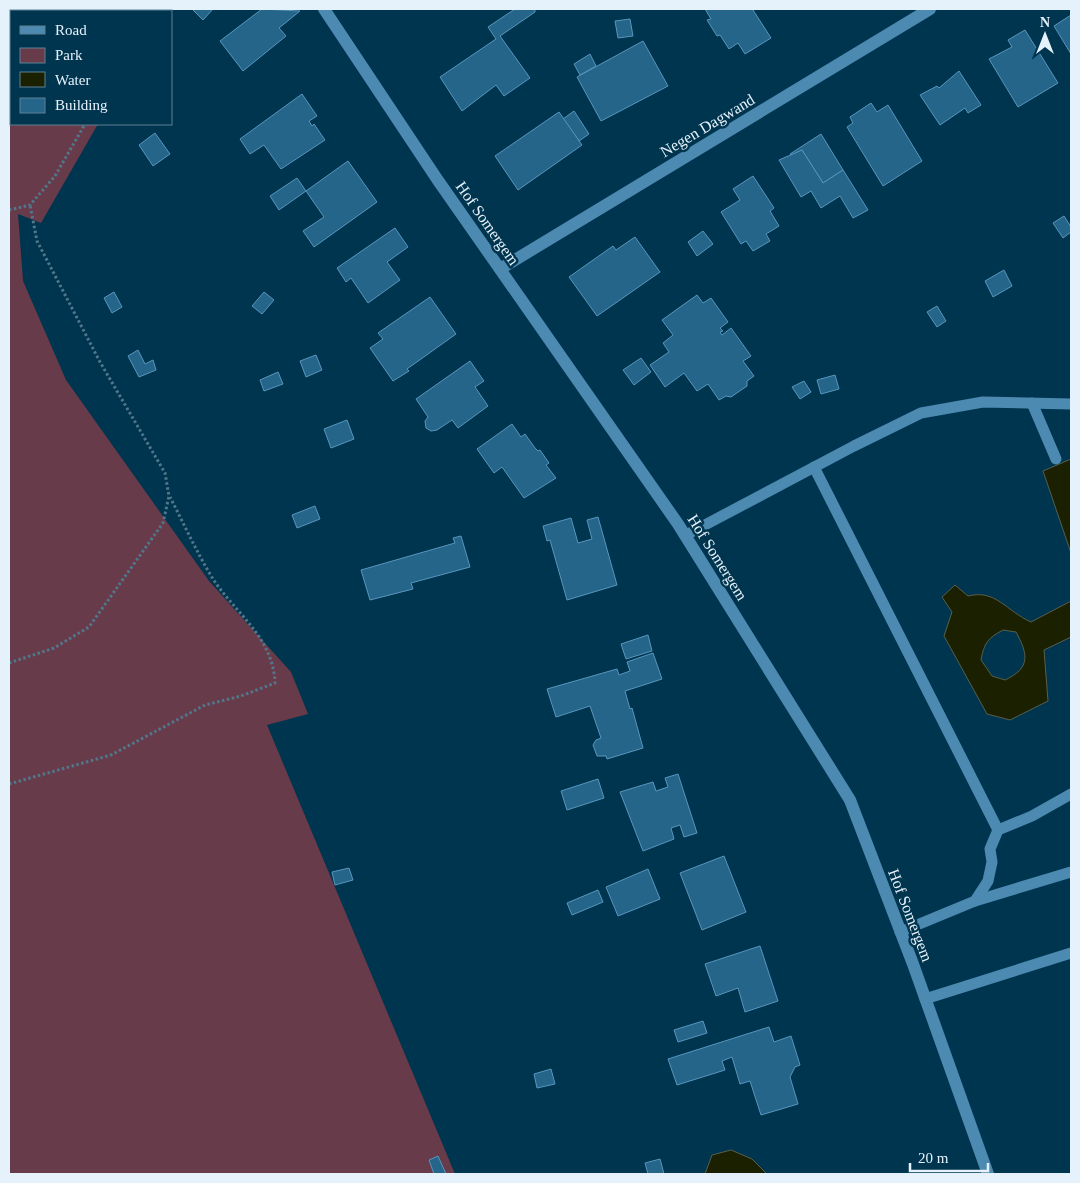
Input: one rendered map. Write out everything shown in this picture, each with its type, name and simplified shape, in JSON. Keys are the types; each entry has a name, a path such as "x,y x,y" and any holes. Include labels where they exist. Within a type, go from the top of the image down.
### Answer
{"street":[{"name":"Hof Somergem","path":"324,9 500,269 686,535 850,800 988,1174"},
{"name":"Negen Dagwand","path":"500,269 930,9"}],"lane":[{"path":"686,535 921,413 983,402 1071,404"},
{"path":"1032,403 1056,459"},
{"path":"814,467 998,830"},
{"path":"975,901 988,881 992,862 990,849 998,830 1032,816 1071,794"},
{"path":"900,932 975,901 1071,872"},
{"path":"925,999 1071,953"}],"path":[{"path":"9,210 30,205 55,176 84,125"},
{"path":"9,784 111,756 205,705 242,696 275,683 274,667 251,624 214,580 170,496 165,473 100,362 37,241 30,205"},
{"path":"9,662 54,648 89,626 163,523 170,496"}],"green space":[{"path":"9,9 165,9 10,10 10,125 97,125 41,223 18,214 23,281 66,380 209,581 291,672 308,714 267,725 455,1174 9,1174"}],"water":[{"path":"1071,459 1071,553 1043,471"},
{"path":"955,585 968,596 978,595 994,598 1031,622 1071,601 1071,637 1044,650 1048,701 1010,720 987,714 944,636 952,612 942,597","holes":["1003,630 1016,632 1025,654 1023,665 1019,671 1005,680 992,676 981,660 985,645"]},
{"path":"731,1150 752,1159 767,1174 705,1174 712,1155"}],"building":[{"path":"192,9 213,9 203,20"},
{"path":"262,9 300,11 279,28 286,36 243,71 220,41"},
{"path":"515,9 535,9 535,12 500,36 530,78 504,96 496,85 462,111 440,77 496,39 488,27"},
{"path":"705,9 755,9 753,10 771,38 745,54 738,43 729,49 720,35 717,36 707,20 711,19"},
{"path":"1071,15 1071,54 1054,26"},
{"path":"630,19 633,36 618,38 615,21"},
{"path":"1025,30 1058,83 1018,107 989,59 1012,47 1008,40"},
{"path":"643,41 668,86 601,121 577,77"},
{"path":"590,54 596,66 580,75 574,64"},
{"path":"959,71 981,105 968,113 965,108 940,125 920,95 937,86 939,88"},
{"path":"302,94 317,116 309,121 312,126 314,124 325,140 281,169 264,145 250,154 240,139"},
{"path":"871,103 877,112 888,105 922,161 883,186 847,127 853,123 850,117"},
{"path":"574,111 589,134 579,141 563,119"},
{"path":"559,112 582,145 518,190 495,156"},
{"path":"155,133 170,154 153,166 139,145"},
{"path":"821,134 843,170 823,183 802,150 792,156 790,154"},
{"path":"802,150 823,183 843,170 868,210 853,218 840,196 821,208 811,191 801,197 779,160"},
{"path":"348,161 377,202 314,247 303,231 324,217 306,191"},
{"path":"753,176 774,208 770,211 779,226 766,234 770,241 753,251 746,241 741,244 721,212 740,200 733,189"},
{"path":"297,178 306,191 279,210 270,196"},
{"path":"1064,216 1071,227 1071,232 1063,238 1053,223"},
{"path":"395,228 408,247 387,262 400,280 368,303 351,278 346,282 337,268"},
{"path":"703,231 713,244 697,256 688,242"},
{"path":"635,237 660,272 597,316 569,277 613,246 616,250"},
{"path":"1004,270 1012,286 993,297 985,281"},
{"path":"114,292 122,307 112,313 104,298"},
{"path":"264,292 274,300 262,314 252,306"},
{"path":"697,295 703,303 711,298 728,322 720,328 723,331 720,332 722,335 731,328 751,356 743,361 754,376 747,381 747,386 731,397 726,396 719,400 708,384 697,391 684,373 665,387 650,365 669,352 663,343 673,335 662,320"},
{"path":"430,297 456,334 407,369 409,371 393,381 370,348 383,339 378,333"},
{"path":"937,306 946,321 937,327 927,312"},
{"path":"138,350 145,364 153,360 156,370 139,377 128,356"},
{"path":"316,355 322,370 306,377 300,361"},
{"path":"641,358 651,372 634,385 623,370"},
{"path":"470,361 484,381 475,387 488,406 458,428 452,420 437,430 431,431 426,428 425,421 428,417 416,399"},
{"path":"278,372 283,384 264,391 260,380"},
{"path":"835,375 839,389 821,394 817,380"},
{"path":"804,381 811,392 800,399 792,387"},
{"path":"347,420 354,439 331,448 324,429"},
{"path":"512,424 521,437 525,434 535,448 538,451 540,450 549,463 546,465 556,478 524,498 502,467 494,473 477,449"},
{"path":"315,506 320,519 297,528 292,515"},
{"path":"598,517 617,585 567,600 550,540 547,541 543,526 571,518 578,543 592,539 587,520"},
{"path":"461,536 470,567 411,583 413,589 370,600 361,570 455,543 453,538"},
{"path":"648,635 652,651 626,659 621,644"},
{"path":"653,653 662,679 625,691 630,709 632,708 643,748 607,759 606,756 597,756 593,745 596,740 601,738 590,706 556,717 547,689 617,669 619,675 630,671 627,662"},
{"path":"678,774 697,833 684,837 680,825 671,828 674,839 643,851 620,792 653,782 656,791 668,787 665,778"},
{"path":"598,779 604,798 567,810 561,791"},
{"path":"724,856 746,912 702,930 680,873"},
{"path":"349,868 353,880 335,885 332,872"},
{"path":"648,869 660,899 618,916 606,887"},
{"path":"598,890 603,902 572,915 567,903"},
{"path":"760,946 778,1001 745,1012 738,988 716,996 705,964"},
{"path":"703,1021 707,1033 678,1042 674,1030"},
{"path":"769,1027 774,1042 791,1036 800,1065 795,1067 790,1077 798,1104 761,1115 750,1081 740,1084 732,1057 722,1061 725,1070 677,1085 668,1059"},
{"path":"551,1069 555,1084 537,1088 534,1074"},
{"path":"438,1156 446,1174 434,1174 429,1160"},
{"path":"660,1159 664,1174 648,1174 645,1163"}]}
